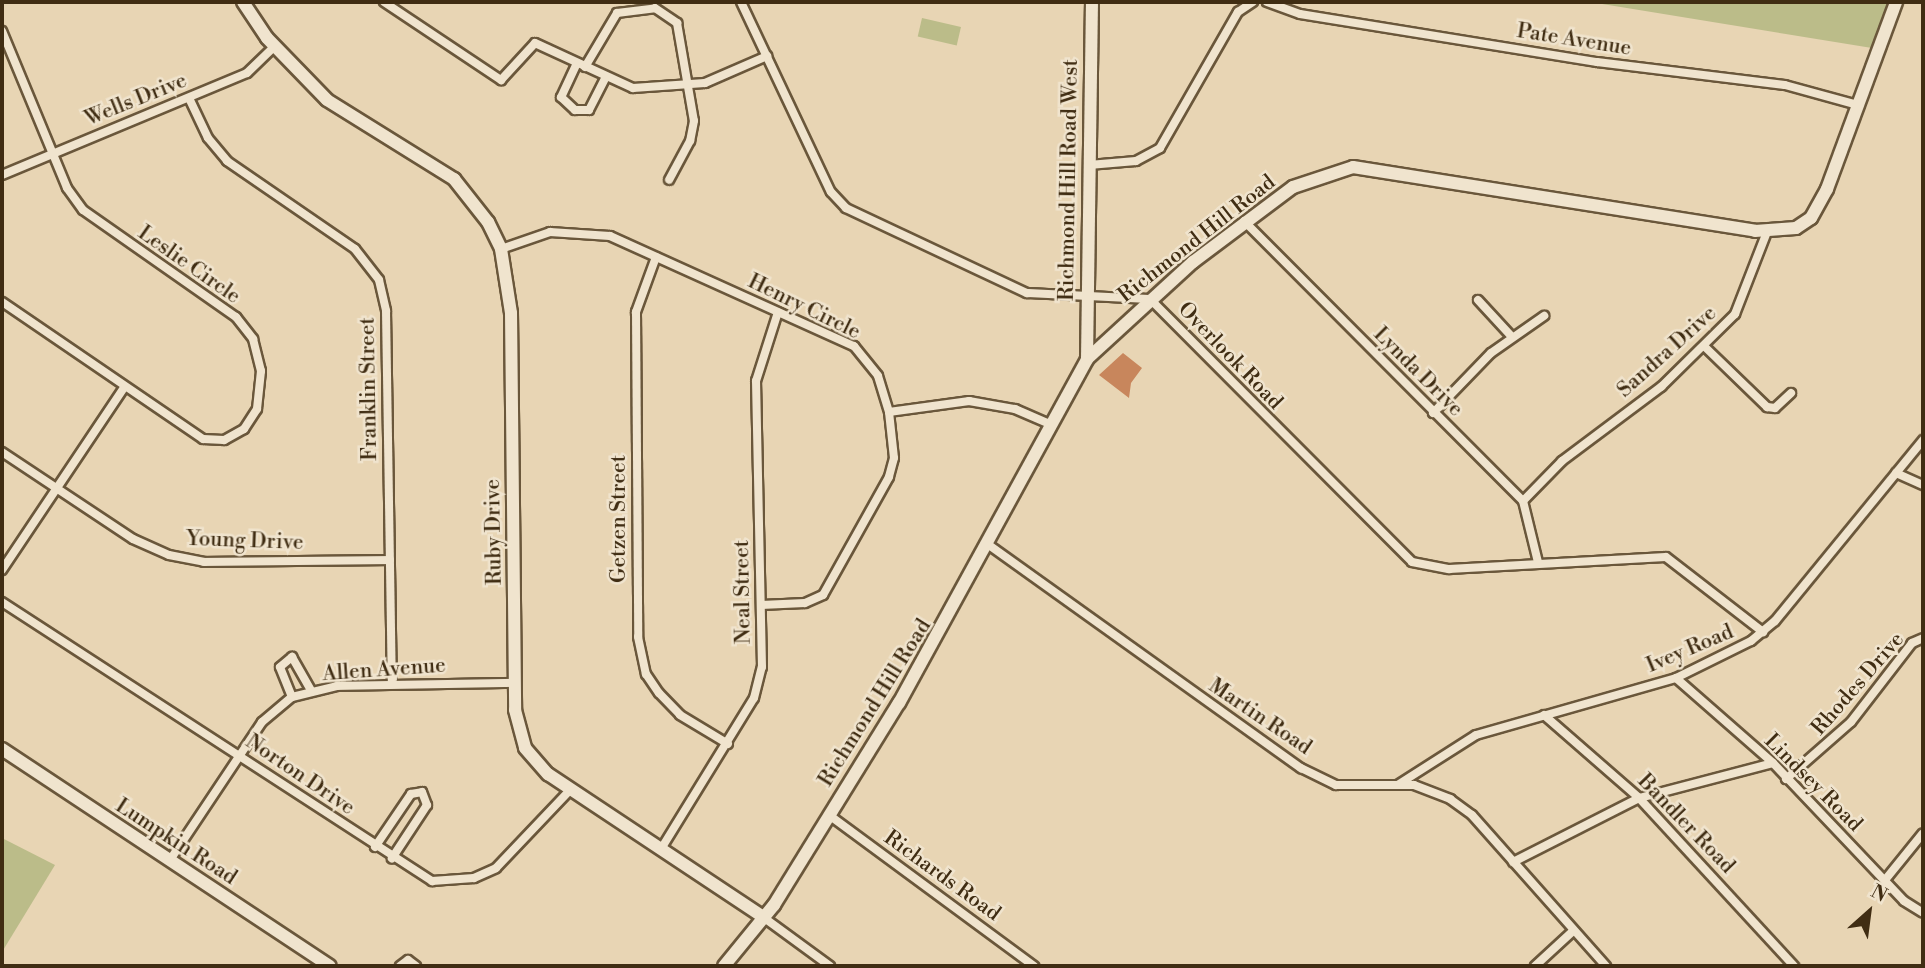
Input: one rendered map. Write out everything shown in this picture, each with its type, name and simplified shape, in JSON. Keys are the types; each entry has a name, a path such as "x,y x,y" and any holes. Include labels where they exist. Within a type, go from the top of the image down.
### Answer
{"street":[{"name":"Ruby Drive","path":"243,2 275,46 345,115 447,172 475,203 500,250 511,296 516,719 525,748 543,770 764,917 830,966"},
{"path":"384,2 497,79 510,75 535,43 605,78 633,88 689,86 732,75 767,56"},
{"path":"394,10 400,2"},
{"name":"Overlook Road","path":"741,2 831,192 846,208 1027,293 1150,299 1412,562 1449,569 1666,556 1763,632"},
{"name":"Richmond Hill Road West","path":"1087,359 1092,2"},
{"path":"1089,165 1129,163 1160,148 1238,12 1253,2"},
{"name":"Pate Avenue","path":"1267,2 1283,9 1597,62 1785,85 1858,105"},
{"name":"Richmond Hill Road","path":"724,966 764,917 829,815 989,545 1087,359 1150,299 1244,221 1309,179 1353,167 1767,232 1796,228 1811,218 1858,105 1896,2"},
{"path":"605,78 589,110 575,110 561,97 617,13 655,8 677,23 694,106 690,141 669,180"},
{"name":"Leslie Circle","path":"2,31 53,152 83,210 236,317 253,339 261,371 257,409 244,429 225,440 203,439 123,389 2,302"},
{"name":"Wells Drive","path":"2,175 247,73 275,46"},
{"name":"Franklin Street","path":"189,98 208,138 227,162 355,249 379,280 386,311 392,683"},
{"name":"Lynda Drive","path":"1244,221 1523,501"},
{"name":"Henry Circle","path":"500,250 573,230 610,236 854,346 878,376 889,412 894,458 889,477 823,594 805,603 761,605"},
{"name":"Sandra Drive","path":"1523,501 1562,461 1661,387 1741,306 1767,232"},
{"name":"Getzen Street","path":"656,257 636,312 638,637 646,674 660,693 680,715 728,744"},
{"path":"1478,300 1512,337"},
{"name":"Neal Street","path":"662,849 754,698 761,667 756,381 778,312"},
{"path":"1433,413 1512,337 1544,316"},
{"path":"1704,346 1767,407 1775,408 1791,393"},
{"path":"2,570 123,389"},
{"path":"889,412 969,401 1015,409 1052,425"},
{"name":"Ivey Road","path":"1398,784 1476,735 1676,678 1763,632 1923,440"},
{"name":"Young Drive","path":"2,452 133,539 169,555 204,562 390,560"},
{"path":"1896,473 1923,485"},
{"path":"1523,501 1538,562"},
{"name":"Martin Road","path":"989,545 1274,752 1336,785 1398,784 1426,788 1456,803 1606,966"},
{"name":"Norton Drive","path":"2,602 392,858 432,881 474,878 496,869 571,789"},
{"name":"Rhodes Drive","path":"1786,779 1852,722 1912,643 1923,638"},
{"path":"292,697 280,667 292,657 313,692"},
{"name":"Lindsey Road","path":"1676,678 1773,763 1885,880 1923,913"},
{"name":"Allen Avenue","path":"170,860 262,722 292,697 392,683 515,683"},
{"name":"Bandler Road","path":"1544,715 1639,798 1794,966"},
{"name":"Lumpkin Road","path":"2,749 330,966"},
{"path":"1513,862 1639,798 1773,763"},
{"path":"375,846 411,794 422,792 427,805 392,858"},
{"name":"Richards Road","path":"829,815 1034,966"},
{"path":"1885,880 1923,833"},
{"path":"1535,966 1573,931"},
{"path":"400,966 408,960 416,966"}],"green space":[{"path":"1590,2 1892,2 1872,48"},
{"path":"922,18 961,27 957,46 918,37"},
{"path":"2,838 55,865 2,952"}],"building":[{"path":"1123,353 1142,368 1131,383 1129,398 1099,375"}]}
